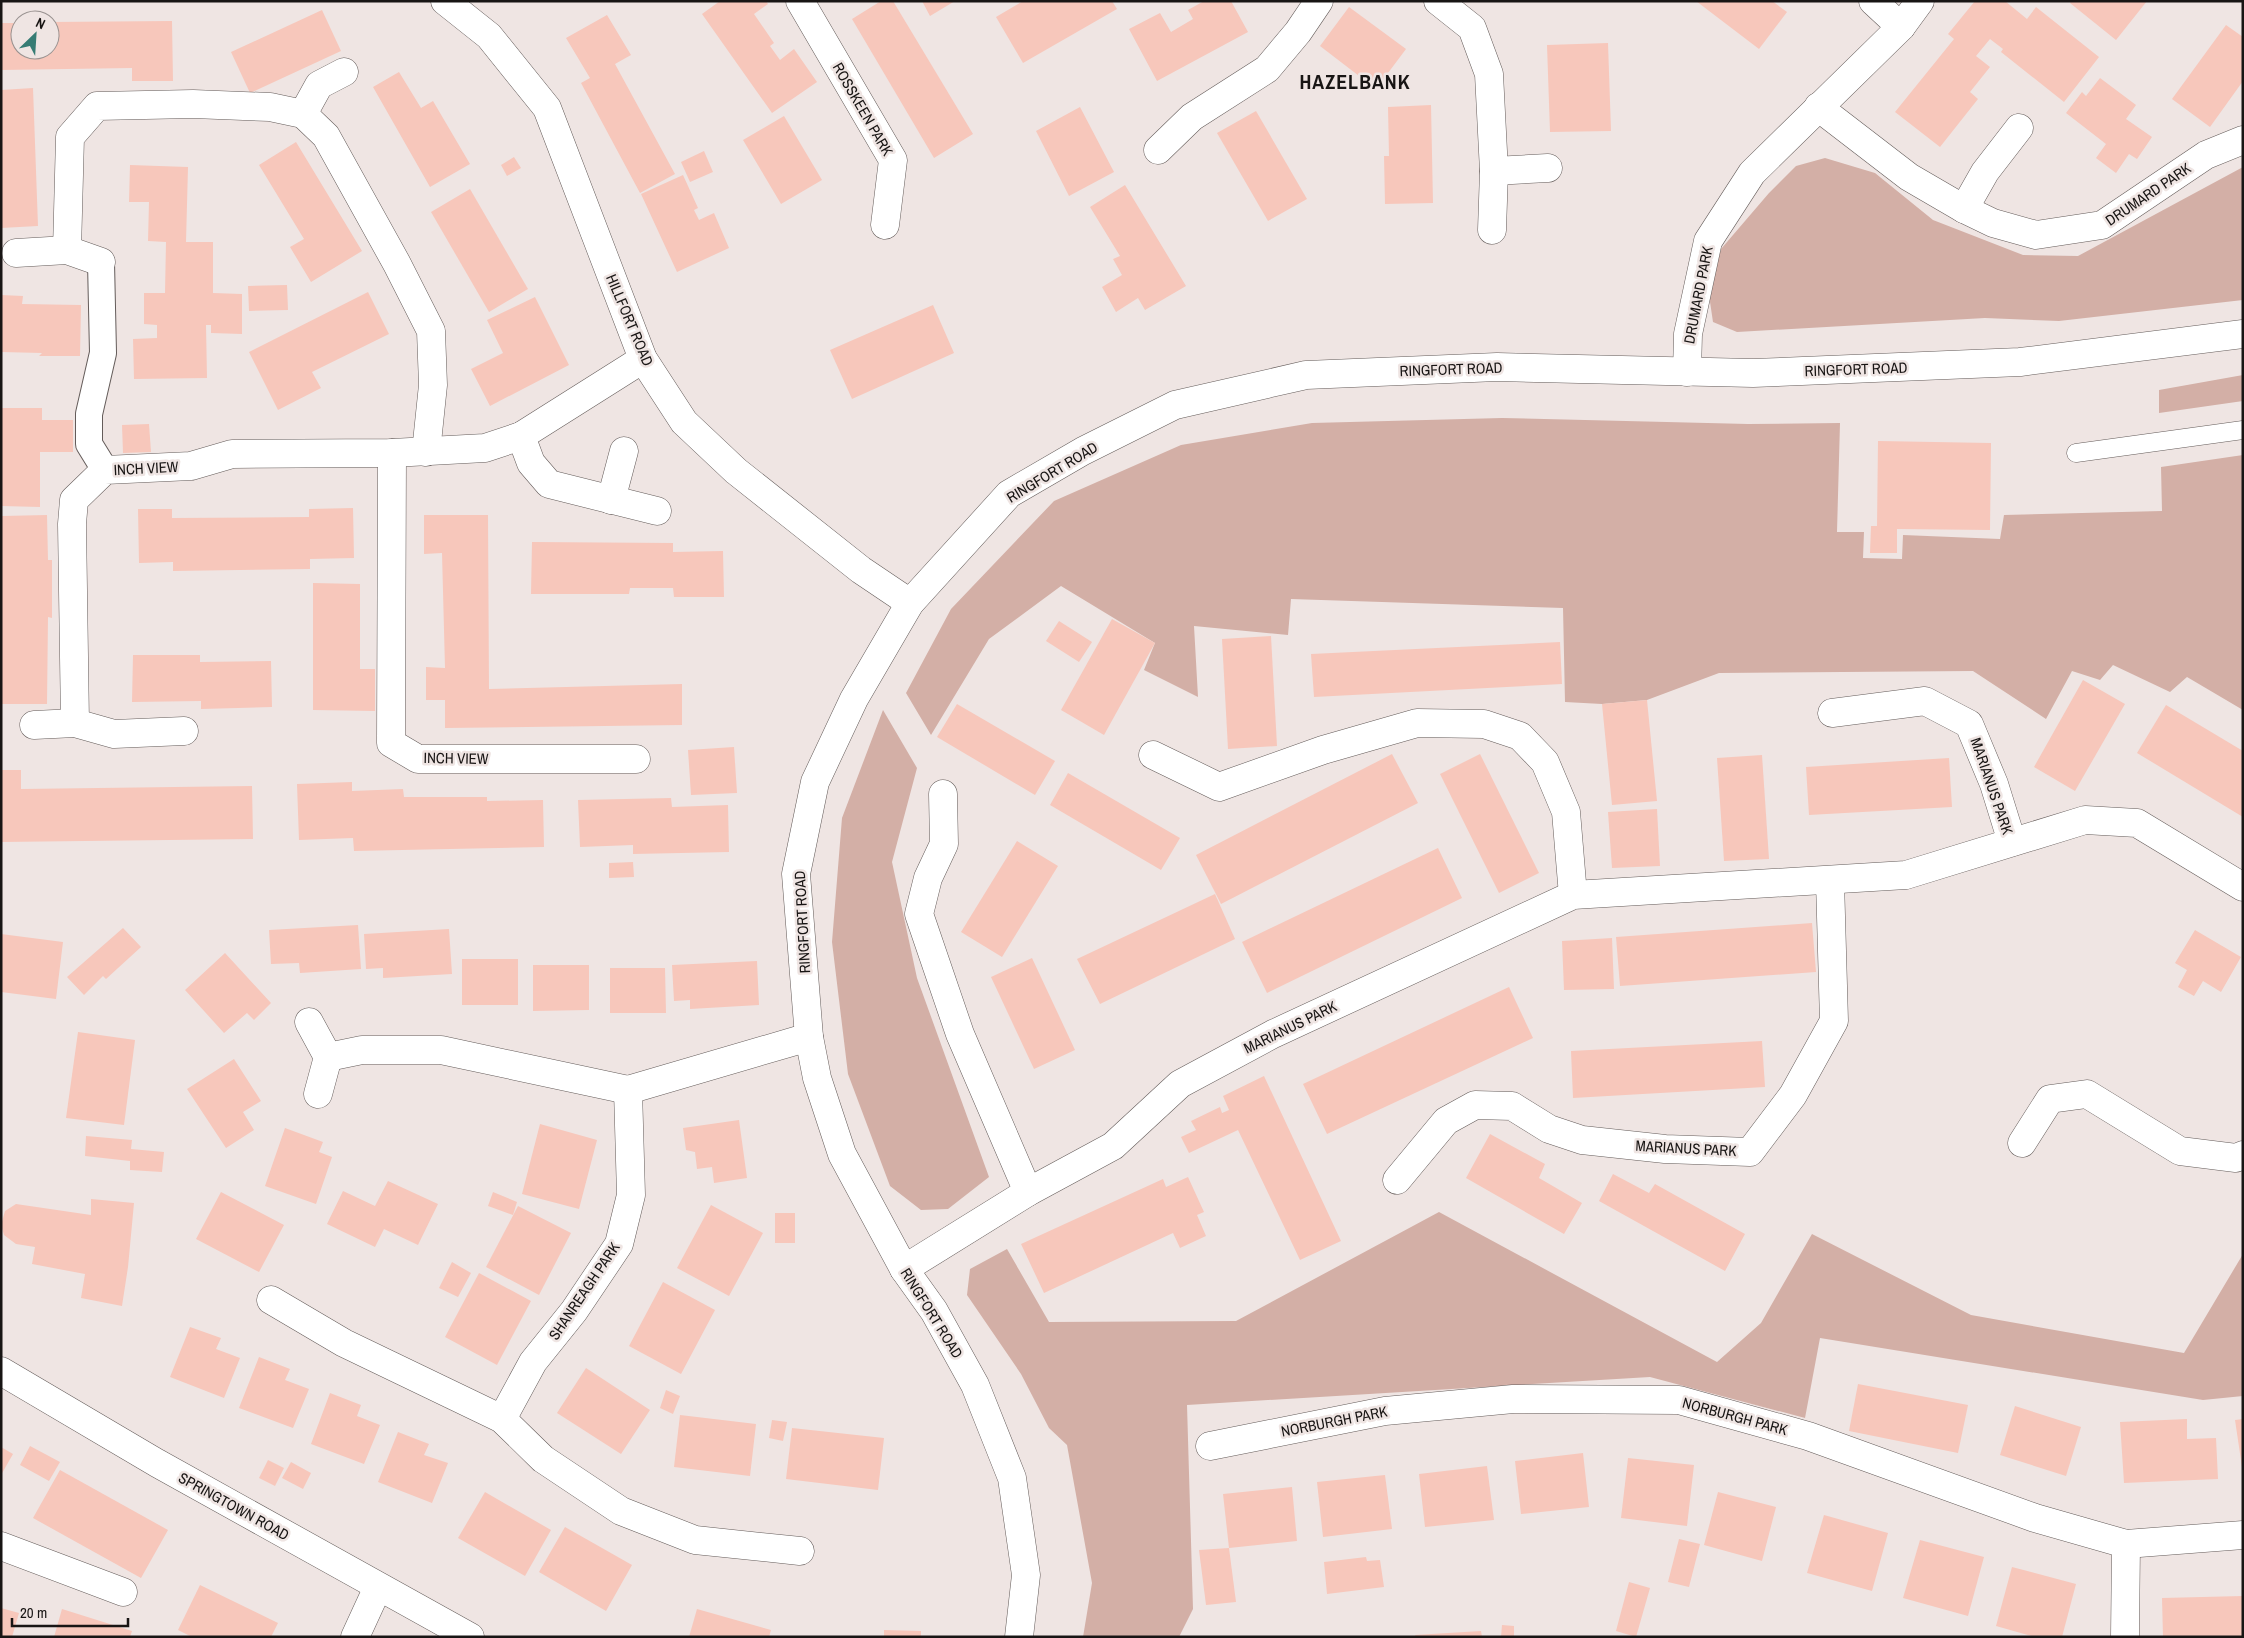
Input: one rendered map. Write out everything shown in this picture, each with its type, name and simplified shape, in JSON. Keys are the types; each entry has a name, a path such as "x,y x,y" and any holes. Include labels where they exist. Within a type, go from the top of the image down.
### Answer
{"street":[{"name":"HILLFORT ROAD","path":"445,1 489,36 546,108 643,359 684,422 736,471 861,570 910,603"},
{"name":"ROSSKEEN PARK","path":"800,1 893,160 885,225"},
{"path":"1158,150 1192,116 1266,69 1298,32 1319,1"},
{"path":"1438,1 1472,28 1489,74 1494,171 1492,230"},
{"path":"1873,1 1901,27"},
{"name":"DRUMARD PARK","path":"1687,372 1688,334 1708,242 1752,173 1901,27 1920,1"},
{"path":"303,114 319,85 344,72"},
{"path":"67,250 70,137 97,106 203,104 270,107 303,114 326,136 398,264 431,330 433,385 426,452"},
{"name":"DRUMARD PARK","path":"1818,107 1910,177 1964,209 1993,223 2036,235 2102,226 2206,155 2243,140"},
{"path":"1964,209 1985,172 2019,128"},
{"path":"1494,171 1548,168"},
{"path":"16,253 67,250 101,262 103,353 89,414 89,444 104,470"},
{"name":"RINGFORT ROAD","path":"1019,1637 1026,1575 1012,1478 975,1384 934,1311 904,1269 842,1154 817,1078 809,1037 796,874 815,782 854,699 910,603 1009,494 1083,451 1174,405 1306,375 1497,367 1753,373 2020,362 2243,334"},
{"name":"INCH VIEW","path":"75,724 72,524 74,500 104,470 191,466 232,454 392,453 485,448 521,436 643,359"},
{"path":"521,436 530,463 549,484 657,511"},
{"path":"611,500 624,451"},
{"name":"INCH VIEW","path":"392,453 391,743 418,758 636,759"},
{"name":"MARIANUS PARK","path":"1832,713 1926,701 1970,724 1994,784 2012,842"},
{"path":"1153,755 1218,787 1323,750 1416,723 1484,724 1520,736 1545,762 1566,812 1573,895"},
{"path":"34,724 75,724 114,734 184,731"},
{"path":"944,794 944,844 928,878 919,914 960,1034 1028,1192"},
{"name":"MARIANUS PARK","path":"904,1269 1028,1192 1113,1146 1180,1084 1273,1034 1573,895 1906,875 2085,820 2137,823 2243,887"},
{"name":"MARIANUS PARK","path":"1397,1180 1446,1121 1475,1105 1512,1106 1549,1129 1582,1140 1665,1149 1750,1152 1794,1095 1834,1021 1830,881"},
{"path":"309,1022 328,1057 318,1094"},
{"path":"328,1057 362,1050 441,1050 628,1090 809,1037"},
{"name":"SHANREAGH PARK","path":"502,1419 533,1362 574,1311 619,1244 631,1195 628,1090"},
{"path":"2022,1143 2050,1099 2087,1094 2180,1150 2236,1158 2243,1155"},
{"path":"270,1300 344,1344 502,1419 543,1459 621,1511 695,1540 800,1551"},
{"name":"SPRINGTOWN ROAD","path":"1,1371 157,1463 470,1637"},
{"name":"NORBURGH PARK","path":"1210,1446 1394,1410 1513,1399 1679,1400 1808,1436 2035,1518 2126,1544 2243,1535"},
{"path":"2125,1637 2126,1544"},
{"path":"1,1546 123,1592"},
{"path":"356,1637 378,1587"}],"lane":[{"path":"2076,453 2243,430"}],"shaded area":[{"path":"1825,158 1875,173 1933,220 2023,255 2078,256 2243,167 2243,300 2059,321 1985,318 1737,332 1713,322 1709,295 1721,249 1769,193 1796,166"},
{"path":"2243,375 2243,401 2159,413 2159,390"},
{"path":"1502,418 1748,424 1840,423 1837,532 1864,532 1863,558 1902,559 1903,535 2000,539 2004,515 2162,511 2161,467 2243,455 2243,710 2187,677 2170,692 2113,665 2100,680 2072,671 2046,719 1973,671 1719,673 1647,700 1602,704 1565,702 1563,608 1291,599 1288,635 1194,626 1198,697 1144,670 1155,643 1061,586 989,639 931,735 906,693 951,609 1054,501 1181,445 1312,423"},
{"path":"883,710 917,768 892,862 917,978 989,1177 948,1209 921,1210 890,1186 848,1074 832,942 842,818"},
{"path":"1439,1212 1717,1362 1761,1323 1812,1234 1971,1315 2184,1353 2243,1254 2243,1396 2203,1400 1820,1338 1805,1418 1650,1377 1187,1405 1193,1609 1179,1637 1083,1637 1092,1583 1067,1445 1049,1428 1021,1374 967,1295 970,1269 1007,1249 1049,1322 1236,1321"}],"building":[{"path":"720,1 766,1 768,4 754,14 774,43 770,46 780,60 794,49 817,82 772,113 702,14"},
{"path":"881,1 893,1 973,134 934,158 852,19"},
{"path":"922,1 955,1 930,16"},
{"path":"1023,1 1112,1 1117,9 1023,63 996,17"},
{"path":"1204,1 1231,1 1248,32 1157,81 1129,29 1160,13 1171,32 1193,19 1188,10"},
{"path":"1696,1 1772,1 1787,12 1759,49"},
{"path":"1975,1 2005,1 2027,19 2036,7 2099,57 2064,102 2001,52 2003,49 1990,39 1976,56 1990,67 1970,92 1978,99 1940,147 1895,112 1954,39 1948,34"},
{"path":"2071,1 2147,1 2116,40 2070,3"},
{"path":"1349,7 1406,49 1376,89 1320,46"},
{"path":"322,10 341,51 250,93 231,52"},
{"path":"607,15 631,55 615,64 675,174 640,193 581,83 590,78 566,38"},
{"path":"172,21 173,81 132,81 132,68 1,70 1,23 10,23 10,60 60,60 60,22"},
{"path":"2226,25 2243,37 2243,81 2210,127 2172,99"},
{"path":"1608,43 1611,131 1550,132 1547,45"},
{"path":"399,72 421,108 433,101 470,164 430,187 373,87"},
{"path":"2100,78 2136,105 2126,119 2152,137 2137,159 2129,154 2116,173 2096,158 2106,144 2066,113 2082,92 2086,96"},
{"path":"33,88 38,226 1,228 1,90"},
{"path":"1431,105 1433,203 1385,204 1384,156 1389,156 1388,107"},
{"path":"1080,107 1114,172 1069,196 1036,131"},
{"path":"1256,111 1307,199 1268,221 1217,133"},
{"path":"784,116 822,180 781,204 743,140"},
{"path":"296,142 362,251 311,282 290,247 304,239 259,165"},
{"path":"704,151 713,172 690,182 681,162"},
{"path":"514,157 521,168 507,176 501,165"},
{"path":"130,165 188,167 186,242 213,242 213,293 242,294 242,334 211,333 211,325 206,325 207,378 134,379 133,339 157,338 157,325 144,324 144,293 165,293 166,242 148,241 149,202 129,202"},
{"path":"683,175 698,208 694,210 699,220 714,213 729,248 677,272 641,194"},
{"path":"1125,185 1186,286 1145,310 1138,298 1116,312 1102,287 1122,275 1113,259 1120,256 1090,207"},
{"path":"470,189 528,289 489,312 431,212"},
{"path":"287,285 288,310 249,311 248,286"},
{"path":"368,292 389,334 312,372 321,388 278,410 249,352"},
{"path":"1,295 23,296 22,304 81,305 80,356 39,356 42,353 1,352"},
{"path":"535,297 569,365 490,406 471,369 503,353 487,320"},
{"path":"933,305 954,353 852,399 830,350"},
{"path":"1,408 42,408 42,420 73,420 73,452 40,452 40,507 1,506"},
{"path":"149,424 151,452 123,453 122,425"},
{"path":"1878,441 1991,443 1990,530 1897,529 1897,553 1870,553 1871,526 1877,526"},
{"path":"353,508 354,558 310,559 310,569 173,571 173,562 139,563 138,509 172,509 172,518 309,517 309,509"},
{"path":"47,515 48,560 52,560 52,618 48,617 47,704 1,704 2,516"},
{"path":"424,515 488,515 489,689 682,684 682,725 445,728 445,700 426,700 426,667 445,668 442,553 424,554"},
{"path":"532,542 673,543 673,552 723,551 724,597 674,597 673,588 630,588 629,594 531,594"},
{"path":"313,583 360,584 360,669 375,669 375,711 313,710"},
{"path":"1112,619 1155,643 1104,735 1061,710"},
{"path":"1059,621 1092,642 1079,662 1046,641"},
{"path":"1271,636 1277,746 1228,749 1222,639"},
{"path":"1560,642 1562,684 1314,697 1311,654"},
{"path":"133,655 200,655 200,662 271,661 272,707 201,709 201,701 132,702"},
{"path":"2083,680 2125,704 2075,791 2034,767"},
{"path":"1647,700 1657,801 1612,805 1602,704"},
{"path":"957,704 1055,761 1035,795 937,737"},
{"path":"2166,705 2243,751 2243,817 2137,753"},
{"path":"734,747 737,793 691,795 688,750"},
{"path":"1392,754 1418,803 1221,904 1196,855"},
{"path":"1480,754 1539,873 1499,893 1440,774"},
{"path":"1762,755 1769,859 1724,861 1717,758"},
{"path":"1949,758 1952,807 1809,815 1806,767"},
{"path":"1,770 21,770 21,789 252,786 253,839 1,842"},
{"path":"1068,773 1180,838 1161,870 1050,805"},
{"path":"352,782 352,791 403,789 404,797 487,797 487,801 543,800 544,847 354,851 353,838 299,840 297,784"},
{"path":"671,798 672,807 728,805 729,852 633,854 633,845 580,847 578,800"},
{"path":"1657,809 1660,866 1612,868 1608,812"},
{"path":"1017,841 1058,866 1002,957 961,932"},
{"path":"1438,848 1462,898 1267,993 1242,942"},
{"path":"633,862 634,877 609,878 609,863"},
{"path":"1215,894 1235,939 1100,1004 1077,959"},
{"path":"1812,923 1816,972 1620,986 1616,937"},
{"path":"358,925 361,969 300,973 299,963 271,964 269,930"},
{"path":"123,928 141,947 106,979 103,976 84,995 67,977"},
{"path":"449,929 452,974 383,978 383,968 366,969 364,934"},
{"path":"2195,930 2241,957 2221,992 2203,981 2194,996 2178,987 2187,970 2175,963"},
{"path":"1,934 63,942 56,999 1,992"},
{"path":"1612,938 1614,989 1564,990 1562,941"},
{"path":"225,953 271,1003 254,1020 247,1013 224,1033 185,990"},
{"path":"1032,958 1075,1050 1034,1069 991,977"},
{"path":"462,959 518,959 518,1005 462,1005"},
{"path":"757,961 759,1005 690,1009 690,1000 674,1001 672,965"},
{"path":"533,965 589,965 589,1010 533,1011"},
{"path":"610,968 665,968 666,1013 610,1013"},
{"path":"1509,987 1533,1038 1327,1134 1303,1084"},
{"path":"78,1032 135,1040 124,1125 66,1118"},
{"path":"1762,1041 1765,1087 1573,1098 1571,1051"},
{"path":"234,1059 261,1101 243,1112 254,1130 226,1148 187,1089"},
{"path":"1264,1076 1341,1241 1300,1260 1238,1130 1189,1153 1181,1137 1196,1130 1191,1121 1220,1107 1222,1113 1229,1110 1223,1096"},
{"path":"739,1120 747,1178 714,1183 712,1167 697,1169 695,1152 686,1150 683,1128"},
{"path":"540,1124 597,1140 579,1209 522,1194"},
{"path":"285,1128 323,1142 319,1152 332,1157 316,1204 265,1186"},
{"path":"1490,1134 1545,1164 1539,1178 1582,1203 1564,1234 1466,1178"},
{"path":"86,1136 132,1140 131,1149 164,1152 162,1172 130,1170 130,1161 85,1156"},
{"path":"1613,1174 1649,1193 1655,1184 1745,1234 1725,1271 1599,1201"},
{"path":"1188,1177 1204,1212 1197,1215 1206,1236 1180,1248 1173,1233 1044,1293 1021,1244 1163,1179 1166,1187"},
{"path":"388,1181 438,1204 418,1245 384,1229 375,1247 327,1224 343,1191 375,1206"},
{"path":"221,1192 284,1225 259,1272 196,1239"},
{"path":"493,1192 517,1202 513,1215 488,1206"},
{"path":"91,1199 134,1203 122,1306 81,1298 85,1274 32,1264 35,1247 16,1244 4,1235 1,1225 5,1211 16,1204 91,1215"},
{"path":"711,1205 763,1233 729,1296 677,1268"},
{"path":"518,1206 571,1233 539,1295 486,1267"},
{"path":"775,1213 795,1213 795,1243 775,1243"},
{"path":"452,1262 471,1273 458,1297 439,1288"},
{"path":"479,1273 531,1301 497,1365 445,1337"},
{"path":"663,1282 715,1310 681,1374 629,1346"},
{"path":"190,1327 221,1338 216,1349 240,1358 224,1398 170,1377"},
{"path":"259,1357 290,1369 285,1380 309,1389 293,1428 239,1408"},
{"path":"586,1368 650,1410 621,1454 557,1413"},
{"path":"1858,1384 1968,1405 1958,1453 1849,1431"},
{"path":"666,1390 680,1396 673,1414 660,1408"},
{"path":"330,1393 361,1405 357,1416 380,1425 364,1464 311,1444"},
{"path":"2015,1406 2081,1427 2066,1476 2000,1455"},
{"path":"680,1415 756,1424 750,1476 674,1467"},
{"path":"2187,1419 2187,1439 2216,1438 2218,1479 2124,1483 2120,1422"},
{"path":"2243,1419 2243,1466 2242,1467 2235,1420"},
{"path":"772,1420 787,1422 783,1441 769,1438"},
{"path":"792,1428 884,1438 878,1490 786,1479"},
{"path":"398,1432 429,1444 424,1455 448,1463 432,1503 378,1482"},
{"path":"30,1446 60,1462 49,1481 20,1465"},
{"path":"1,1447 13,1454 1,1475"},
{"path":"1583,1453 1589,1507 1521,1514 1515,1461"},
{"path":"1628,1458 1694,1465 1687,1526 1621,1518"},
{"path":"268,1460 284,1468 275,1486 259,1478"},
{"path":"291,1462 311,1473 303,1489 282,1478"},
{"path":"1487,1466 1494,1520 1425,1527 1419,1474"},
{"path":"60,1470 168,1530 141,1578 33,1518"},
{"path":"1385,1475 1392,1529 1323,1537 1317,1482"},
{"path":"1292,1487 1297,1541 1229,1548 1223,1494"},
{"path":"485,1492 551,1530 525,1576 458,1538"},
{"path":"1718,1492 1776,1507 1762,1561 1704,1545"},
{"path":"1824,1515 1888,1533 1872,1591 1807,1573"},
{"path":"565,1527 632,1565 606,1611 539,1572"},
{"path":"1679,1539 1700,1544 1689,1587 1668,1582"},
{"path":"1920,1540 1984,1557 1968,1616 1903,1598"},
{"path":"1229,1548 1236,1602 1206,1605 1199,1550"},
{"path":"1366,1557 1367,1561 1380,1560 1384,1587 1327,1594 1324,1562"},
{"path":"2012,1567 2076,1584 2062,1637 2035,1637 1996,1626"},
{"path":"1629,1582 1650,1588 1636,1637 1616,1631"},
{"path":"200,1585 278,1623 271,1637 192,1637 178,1630"},
{"path":"2243,1596 2243,1637 2163,1637 2162,1598"},
{"path":"1,1608 19,1613 12,1637 1,1637"},
{"path":"62,1609 132,1631 130,1637 54,1637"},
{"path":"697,1609 771,1630 769,1637 689,1637"},
{"path":"1502,1625 1514,1626 1514,1637 1501,1637"},
{"path":"884,1630 921,1631 921,1637 884,1637"},
{"path":"1481,1631 1482,1637 1416,1637 1415,1635"}],"district":[{"name":"HAZELBANK","path":"1355,81"}]}
